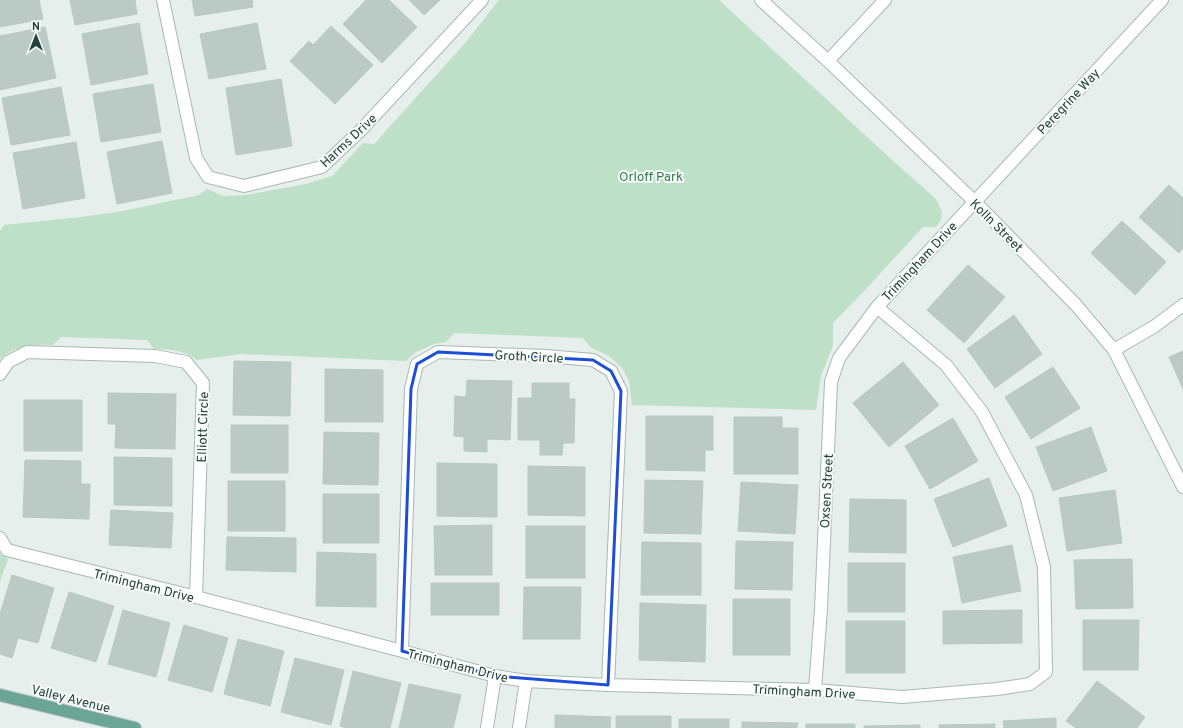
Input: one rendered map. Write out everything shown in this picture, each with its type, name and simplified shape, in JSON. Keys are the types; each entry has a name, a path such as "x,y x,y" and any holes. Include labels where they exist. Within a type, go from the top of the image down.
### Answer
{"main road":[{"name":"Valley Avenue","path":"0,695 135,728"}],"street":[{"name":"Harms Drive","path":"163,0 196,158 208,177 244,186 322,167 361,130 482,0"},
{"name":"Kolln Street","path":"761,0 828,61 974,201 1076,305 1114,350 1183,487"},
{"path":"828,61 885,0"},
{"name":"Peregrine Way","path":"974,201 1162,0"},
{"name":"Trimingham Drive","path":"0,538 7,550 196,597 495,676 526,681 608,685 815,690 902,697 997,689 1030,684 1046,672 1044,567 1026,495 982,412 946,366 877,307 974,201"},
{"path":"1114,350 1155,326 1183,305"},
{"name":"Oxsen Street","path":"815,690 821,601 831,382 839,358 877,307"},
{"name":"Elliott Circle","path":"0,374 8,362 27,352 155,356 186,362 204,383 196,597"},
{"name":"Groth Circle","path":"402,651 410,389 417,364 438,352 539,356 593,360 611,371 622,391 608,685"},
{"path":"487,728 495,676"},
{"path":"520,728 526,681"}],"highlighted area":[{"path":"438,352 593,360 611,371 621,391 608,685 495,676 402,651 411,389 417,364"}],"green space":[{"name":"Orloff Park","path":"499,0 719,0 936,199 942,212 941,220 936,227 923,227 833,323 833,346 821,376 816,410 632,405 629,381 622,368 609,356 590,347 583,338 454,333 446,342 434,344 416,352 406,361 240,354 197,360 181,352 154,349 147,340 61,337 53,345 25,346 12,350 0,359 0,231 4,225 122,211 199,195 207,189 223,196 246,195 306,184 332,176 363,143 374,144 466,42"},
{"path":"0,554 8,559 0,581"}],"building":[{"path":"0,0 39,0 43,19 0,27"},
{"path":"70,0 135,0 137,14 75,25"},
{"path":"192,0 252,0 253,7 195,16"},
{"path":"366,0 389,0 417,27 382,63 343,24"},
{"path":"409,0 440,0 424,15"},
{"path":"139,23 148,74 91,85 82,34"},
{"path":"257,23 266,69 209,79 200,34"},
{"path":"331,26 373,65 335,104 290,61 309,41 313,45"},
{"path":"45,27 56,78 0,90 0,36"},
{"path":"281,79 292,146 236,155 226,88"},
{"path":"153,84 161,132 101,142 93,94"},
{"path":"61,87 70,135 11,145 2,98"},
{"path":"162,141 172,193 117,204 107,152"},
{"path":"76,142 85,198 23,209 13,153"},
{"path":"1169,185 1183,198 1183,248 1179,253 1139,217"},
{"path":"1122,221 1166,262 1135,295 1091,253"},
{"path":"968,265 1005,297 964,343 927,310"},
{"path":"1014,315 1042,354 995,388 967,349"},
{"path":"1183,351 1183,389 1169,357"},
{"path":"234,361 291,362 290,416 233,415"},
{"path":"903,362 939,405 889,447 853,403"},
{"path":"1053,367 1080,408 1031,439 1005,397"},
{"path":"325,369 383,370 383,422 325,422"},
{"path":"467,380 512,381 510,440 487,439 487,452 464,451 464,437 454,436 455,396 466,397"},
{"path":"532,383 569,383 569,399 575,399 574,443 563,443 562,455 540,455 540,440 518,440 518,398 532,398"},
{"path":"108,393 176,394 175,449 115,448 116,424 108,424"},
{"path":"24,400 82,400 82,451 24,451"},
{"path":"646,416 713,416 713,450 705,450 705,471 646,470"},
{"path":"734,417 782,417 782,428 798,428 798,474 734,474"},
{"path":"953,418 978,461 930,489 905,446"},
{"path":"231,425 288,425 288,473 231,473"},
{"path":"1091,427 1107,471 1053,491 1036,447"},
{"path":"324,432 379,433 378,485 323,484"},
{"path":"114,457 172,458 172,506 114,505"},
{"path":"25,460 81,461 81,484 90,484 89,519 23,517"},
{"path":"437,463 497,464 497,517 437,516"},
{"path":"528,466 585,467 585,516 528,515"},
{"path":"989,478 1007,526 953,547 934,499"},
{"path":"645,480 703,481 701,534 644,533"},
{"path":"228,481 285,481 285,531 228,531"},
{"path":"741,482 798,485 795,534 738,531"},
{"path":"1115,490 1122,543 1067,551 1059,498"},
{"path":"323,494 379,494 379,543 323,543"},
{"path":"850,499 906,500 906,553 849,552"},
{"path":"111,510 173,513 171,548 109,545"},
{"path":"492,525 492,575 435,575 434,526"},
{"path":"526,526 585,526 585,578 526,578"},
{"path":"227,537 296,538 296,572 226,570"},
{"path":"736,541 793,542 792,590 735,589"},
{"path":"642,542 701,543 701,595 641,595"},
{"path":"1012,545 1021,591 962,603 953,557"},
{"path":"317,552 376,554 376,607 316,606"},
{"path":"1132,559 1133,608 1076,609 1074,560"},
{"path":"848,563 905,563 905,612 848,612"},
{"path":"12,575 54,588 38,643 18,638 12,658 0,654 0,614"},
{"path":"431,583 499,583 499,615 431,615"},
{"path":"524,587 581,587 580,639 523,639"},
{"path":"69,592 114,606 96,662 51,648"},
{"path":"733,599 790,599 790,655 733,655"},
{"path":"640,603 706,605 705,662 639,660"},
{"path":"123,610 170,623 156,677 108,664"},
{"path":"1022,610 1022,643 943,644 943,611"},
{"path":"1083,620 1139,620 1138,670 1083,670"},
{"path":"846,621 905,621 905,673 846,673"},
{"path":"184,625 228,638 212,692 168,680"},
{"path":"238,639 284,651 270,706 224,694"},
{"path":"295,658 344,670 331,725 281,712"},
{"path":"353,671 401,683 390,728 346,728 340,726"},
{"path":"1097,681 1145,717 1137,728 1076,728 1066,721"},
{"path":"409,684 461,695 453,728 399,728"},
{"path":"555,715 611,717 610,728 555,728"},
{"path":"616,716 671,716 671,728 616,728"},
{"path":"1056,718 1056,728 1004,728 1003,721"},
{"path":"679,719 729,719 729,728 679,728"},
{"path":"742,722 798,723 797,728 742,728"},
{"path":"806,724 855,724 855,728 806,728"},
{"path":"995,724 995,728 939,728 939,725"},
{"path":"920,725 920,728 864,728 864,726"}]}
